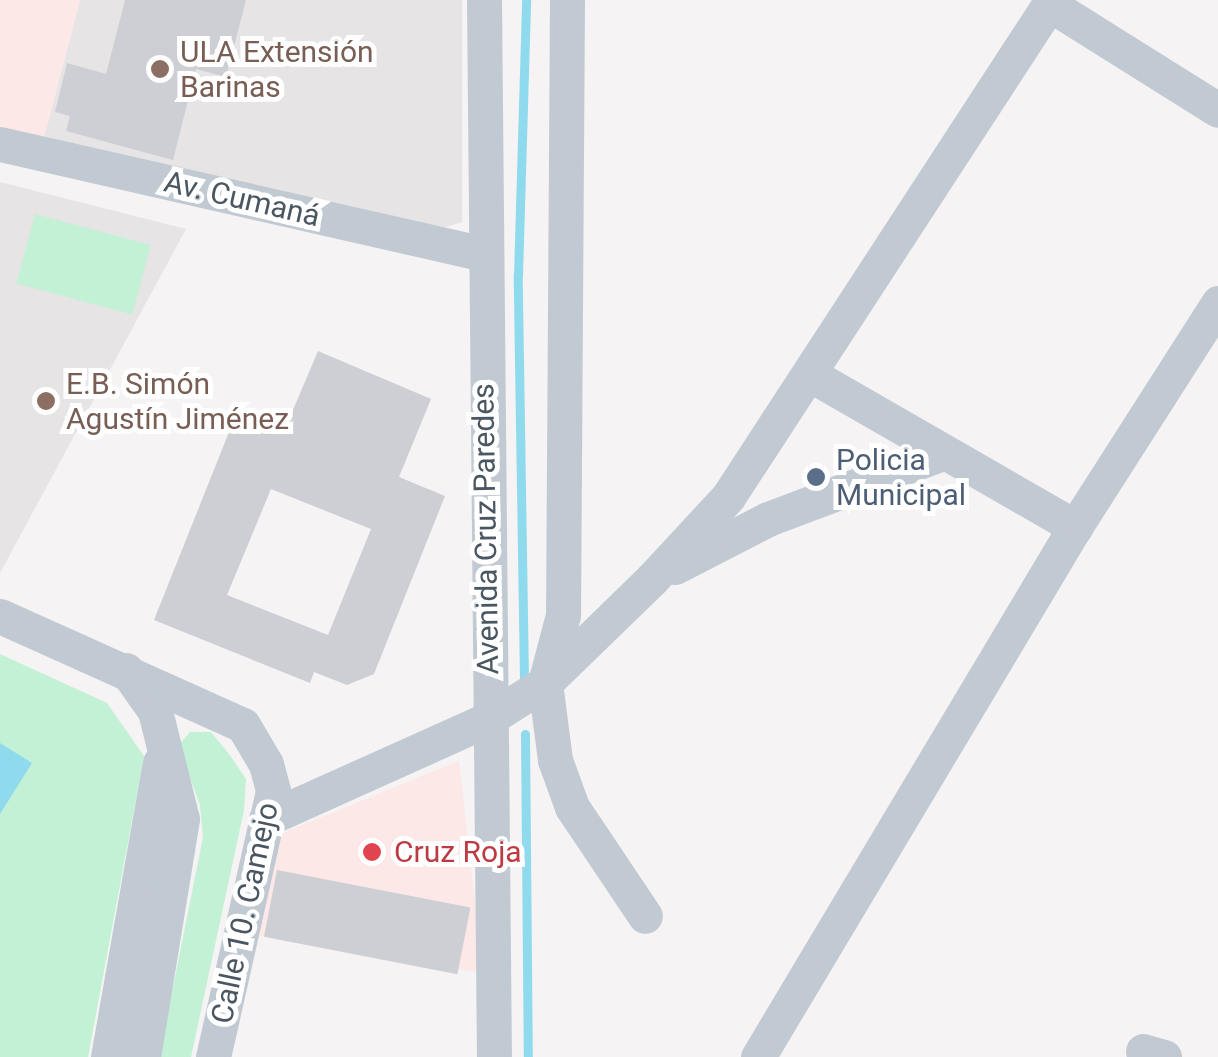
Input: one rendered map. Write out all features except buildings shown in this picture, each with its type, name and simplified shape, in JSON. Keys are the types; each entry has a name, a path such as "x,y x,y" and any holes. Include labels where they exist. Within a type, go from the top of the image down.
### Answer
{"street":[{"name":"Avenida Cruz Paredes","path":"484,0 494,1057"},
{"path":"567,0 563,615 545,683 555,760 572,806 645,916"},
{"path":"266,819 488,718 545,683 652,579 728,496 1051,2 1218,110"},
{"name":"Av. Cumaná","path":"0,144 484,254"},
{"path":"758,1057 1074,527 1218,303"},
{"path":"810,375 1074,527"},
{"path":"652,579 768,519 945,452"},
{"name":"Calle 10. Camejo","path":"0,616 243,725 266,764 273,791 213,1057"},
{"path":"126,670 155,712 182,819 143,1057"},
{"path":"108,1057 165,742 198,704"}],"shaded area":[{"path":"0,0 80,0 44,138 0,127"},
{"path":"80,0 462,0 462,222 440,229 44,138"},
{"name":"E.B. Simón Agustín Jiménez","path":"0,182 186,229 0,573"},
{"name":"Cruz Roja","path":"459,761 483,973 256,935 278,835"}],"green space":[{"path":"35,214 151,245 132,315 16,284"},
{"path":"0,654 107,703 144,756 88,1057 0,1057"},
{"path":"190,732 211,732 229,754 246,779 244,810 191,1057 159,1057 203,837 200,805 178,746"}],"water":[{"path":"0,743 32,763 0,814"}],"waterway":[{"path":"524,679 518,275 526,0"},
{"path":"525,734 528,1057"}],"place":[{"name":"ULA Extensión Barinas","path":"160,69"},
{"name":"E.B. Simón Agustín Jiménez","path":"46,401"},
{"name":"Policia Municipal","path":"816,477"},
{"name":"Cruz Roja","path":"372,852"}]}
